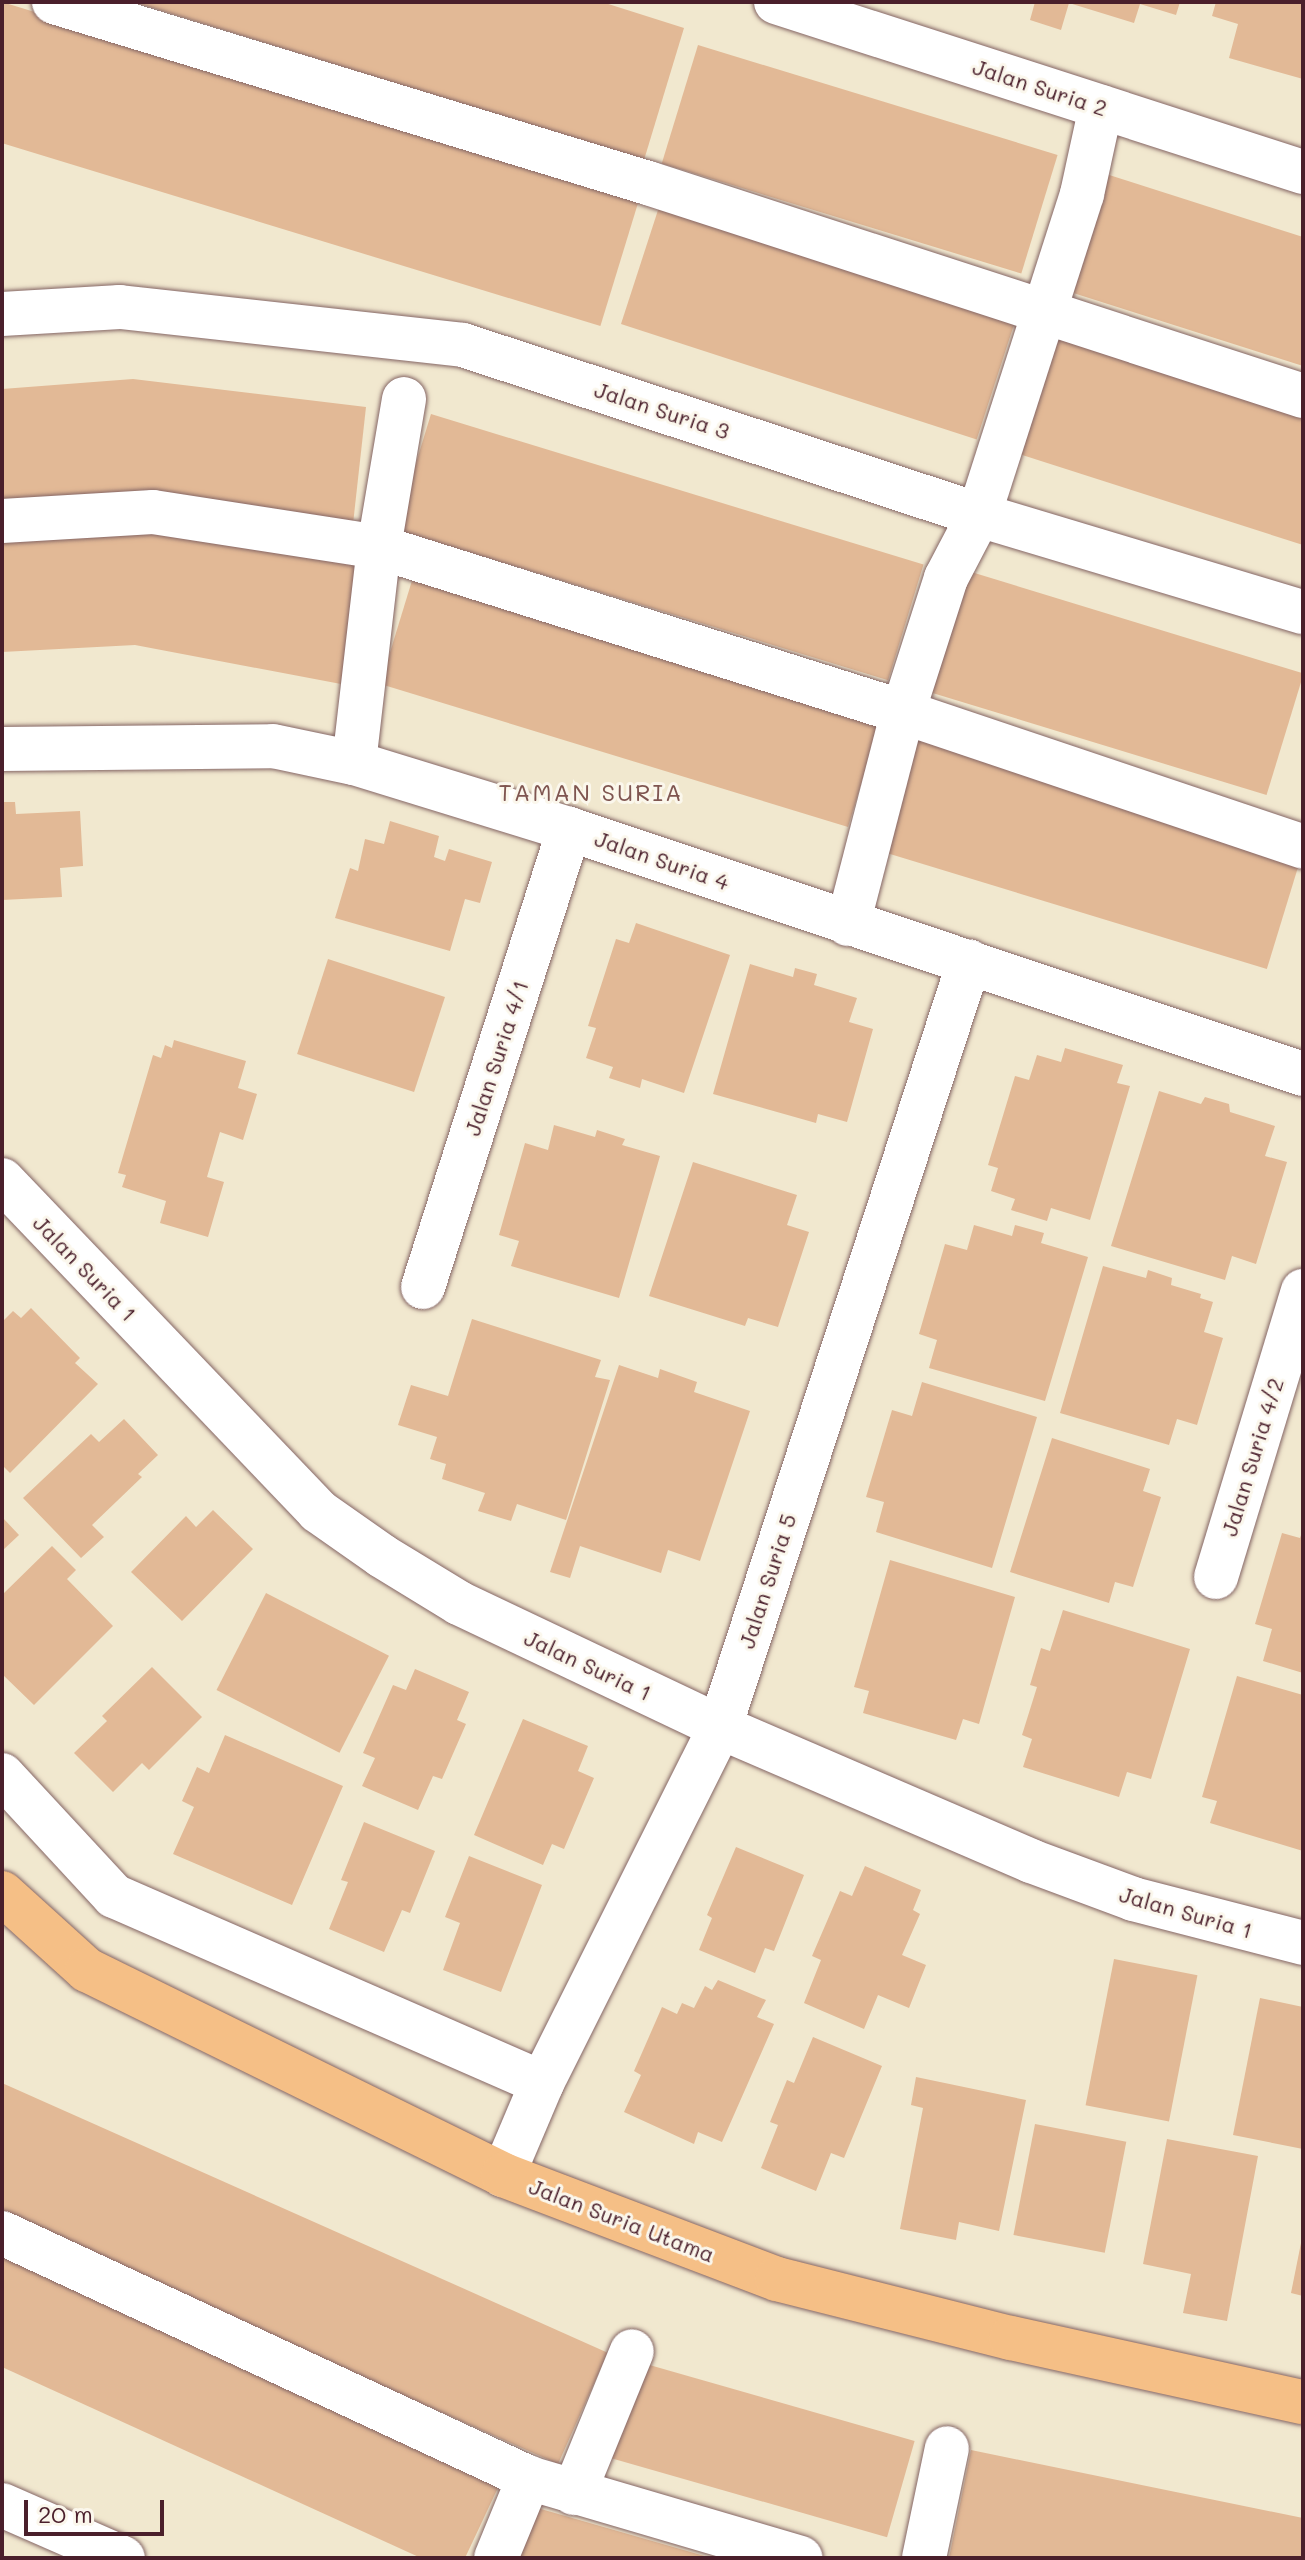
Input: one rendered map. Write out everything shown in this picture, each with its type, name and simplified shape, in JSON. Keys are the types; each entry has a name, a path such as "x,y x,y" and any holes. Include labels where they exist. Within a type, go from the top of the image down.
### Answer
{"main road":[{"name":"Jalan Suria Utama","path":"2,1893 87,1970 503,2175 777,2279 1011,2338 1303,2402"}],"street":[{"path":"54,2 648,183 1303,396"},
{"name":"Jalan Suria 2","path":"776,2 1303,172"},
{"path":"848,924 903,712 946,578 979,515 1045,314 1082,194 1101,107"},
{"name":"Jalan Suria 3","path":"2,314 120,307 463,345 979,515 1303,612"},
{"path":"354,763 379,547 404,399"},
{"path":"2,521 153,512 379,547 903,712 1303,847"},
{"name":"Jalan Suria 4","path":"2,749 273,746 354,763 569,829 1303,1074"},
{"name":"Jalan Suria 4/1","path":"423,1287 569,829"},
{"name":"Jalan Suria 5","path":"503,2175 542,2083 720,1727 969,962"},
{"name":"Jalan Suria 1","path":"2,1180 318,1511 382,1556 459,1603 720,1727 1031,1861 1119,1894 1303,1943"},
{"name":"Jalan Suria 4/2","path":"1216,1577 1303,1291"},
{"path":"2,1775 114,1896 542,2083"},
{"path":"2,2233 529,2478 800,2558"},
{"path":"574,2493 632,2351"},
{"path":"924,2558 947,2448"},
{"path":"496,2558 529,2478"},
{"path":"2,2505 123,2558"}],"building":[{"path":"2,2 640,197 600,326 2,143"},
{"path":"602,2 684,28 644,160 137,3"},
{"path":"1035,2 1180,2 1176,15 1140,4 1134,23 1069,3 1061,30 1030,20"},
{"path":"1216,2 1303,2 1303,79 1229,58 1238,24 1212,16"},
{"path":"698,45 1058,155 1021,274 662,164"},
{"path":"1103,173 1303,237 1303,366 1067,291"},
{"path":"659,207 1015,323 977,440 621,324"},
{"path":"1054,322 1303,402 1303,545 1013,452"},
{"path":"133,379 366,407 353,524 2,500 2,389"},
{"path":"431,414 923,565 888,680 396,530"},
{"path":"149,528 363,565 341,684 135,645 2,652 2,539"},
{"path":"968,571 1303,673 1267,795 931,692"},
{"path":"414,574 882,717 848,827 380,684"},
{"path":"916,728 1303,846 1267,969 879,850"},
{"path":"2,802 15,802 16,814 80,811 83,866 60,868 62,897 2,900"},
{"path":"390,821 439,836 434,857 445,861 449,849 492,862 480,903 465,899 450,951 335,918 350,868 358,871 365,839 384,844"},
{"path":"636,923 730,955 684,1093 642,1079 640,1088 609,1078 613,1067 586,1058 596,1028 588,1026 616,939 629,943"},
{"path":"328,959 445,997 414,1092 297,1054"},
{"path":"750,964 793,977 795,968 817,974 814,985 857,998 849,1022 873,1029 847,1122 818,1114 816,1123 713,1094"},
{"path":"174,1040 246,1061 238,1088 257,1094 243,1140 220,1132 207,1177 224,1182 208,1237 160,1223 166,1201 122,1187 126,1175 118,1173 153,1055 161,1058 165,1045 172,1048"},
{"path":"1065,1048 1123,1065 1117,1083 1130,1086 1090,1220 1051,1208 1047,1221 1011,1210 1015,1199 991,1191 998,1168 988,1165 1015,1076 1029,1080 1037,1055 1061,1062"},
{"path":"1159,1091 1201,1104 1205,1097 1229,1104 1230,1112 1275,1126 1265,1156 1287,1162 1256,1264 1232,1256 1225,1280 1111,1246"},
{"path":"554,1125 595,1137 597,1130 625,1139 622,1145 660,1156 619,1298 511,1266 519,1241 499,1235 525,1143 548,1150"},
{"path":"693,1162 797,1195 787,1225 809,1232 778,1327 748,1318 745,1326 649,1296"},
{"path":"974,1225 1012,1236 1015,1225 1044,1233 1041,1243 1088,1257 1045,1401 929,1368 937,1340 919,1334 945,1244 967,1250"},
{"path":"1103,1266 1146,1278 1148,1270 1172,1278 1171,1285 1201,1294 1200,1298 1213,1302 1204,1332 1223,1338 1197,1425 1177,1419 1169,1445 1060,1413"},
{"path":"31,1308 80,1358 75,1363 98,1384 10,1473 2,1465 2,1322 13,1311 21,1318"},
{"path":"472,1319 601,1360 595,1377 610,1380 566,1520 517,1504 511,1521 478,1511 485,1493 442,1479 446,1464 430,1459 437,1437 398,1425 411,1385 448,1396"},
{"path":"619,1365 658,1378 660,1369 697,1382 694,1392 750,1411 700,1561 668,1550 661,1573 580,1546 570,1578 550,1572"},
{"path":"922,1382 1037,1417 992,1568 876,1532 884,1502 866,1497 892,1410 912,1416"},
{"path":"124,1419 158,1455 138,1474 142,1477 92,1525 104,1537 81,1558 23,1498 91,1434 99,1442"},
{"path":"1052,1438 1150,1469 1143,1491 1161,1497 1133,1587 1115,1582 1109,1603 1010,1572"},
{"path":"213,1510 253,1549 182,1621 131,1572 186,1516 196,1527"},
{"path":"2,1517 19,1535 2,1551"},
{"path":"1302,1532 1303,1673 1263,1661 1272,1629 1255,1624 1282,1533 1300,1538"},
{"path":"52,1546 76,1570 67,1579 113,1626 34,1705 2,1674 2,1595"},
{"path":"890,1560 1015,1597 979,1724 963,1719 956,1740 863,1713 869,1691 854,1687"},
{"path":"266,1593 389,1656 339,1753 217,1690"},
{"path":"1063,1610 1190,1649 1151,1779 1127,1772 1119,1797 1023,1767 1032,1739 1022,1735 1037,1687 1030,1685 1041,1648 1050,1651"},
{"path":"152,1667 202,1717 149,1770 142,1763 113,1792 74,1753 107,1721 102,1716"},
{"path":"415,1669 469,1692 457,1720 466,1724 442,1779 433,1776 418,1810 362,1786 375,1758 363,1753 393,1685 406,1690"},
{"path":"1237,1676 1303,1695 1303,1851 1210,1823 1217,1801 1202,1797"},
{"path":"523,1719 588,1746 578,1771 594,1778 564,1849 552,1844 543,1865 474,1835"},
{"path":"225,1735 343,1786 292,1905 173,1854 194,1807 182,1801 197,1767 209,1773"},
{"path":"364,1822 435,1851 410,1913 402,1910 384,1952 329,1929 348,1882 341,1880"},
{"path":"736,1847 804,1875 774,1951 765,1948 755,1973 699,1950 712,1918 707,1915"},
{"path":"469,1856 542,1885 501,1992 443,1970 460,1923 445,1917"},
{"path":"865,1866 921,1890 913,1910 920,1914 902,1955 926,1965 909,2008 878,1995 864,2029 804,2003 821,1960 812,1956 840,1891 852,1896"},
{"path":"1114,1959 1197,1975 1169,2121 1086,2105"},
{"path":"718,1980 766,2000 757,2017 774,2024 722,2142 698,2132 694,2144 624,2112 641,2075 634,2071 662,2007 677,2014 682,2003 694,2008 705,1986 712,1990"},
{"path":"1260,1998 1303,2007 1303,2149 1233,2135"},
{"path":"813,2037 882,2066 844,2158 831,2153 816,2191 761,2168 778,2125 770,2122 787,2080 794,2083"},
{"path":"916,2077 1026,2100 999,2231 959,2222 956,2240 900,2229 923,2108 911,2105"},
{"path":"2,2083 608,2353 558,2464 2,2217"},
{"path":"1035,2124 1126,2142 1105,2253 1013,2235"},
{"path":"1167,2139 1258,2156 1227,2321 1183,2313 1191,2274 1143,2264"},
{"path":"1303,2238 1303,2296 1291,2293"},
{"path":"2,2248 503,2477 465,2558 421,2558 2,2367"},
{"path":"632,2360 915,2441 887,2537 604,2456"},
{"path":"971,2450 1303,2518 1303,2558 949,2558"},
{"path":"527,2505 708,2557 708,2558 512,2558"}],"district":[{"name":"TAMAN SURIA","path":"591,792"}]}
